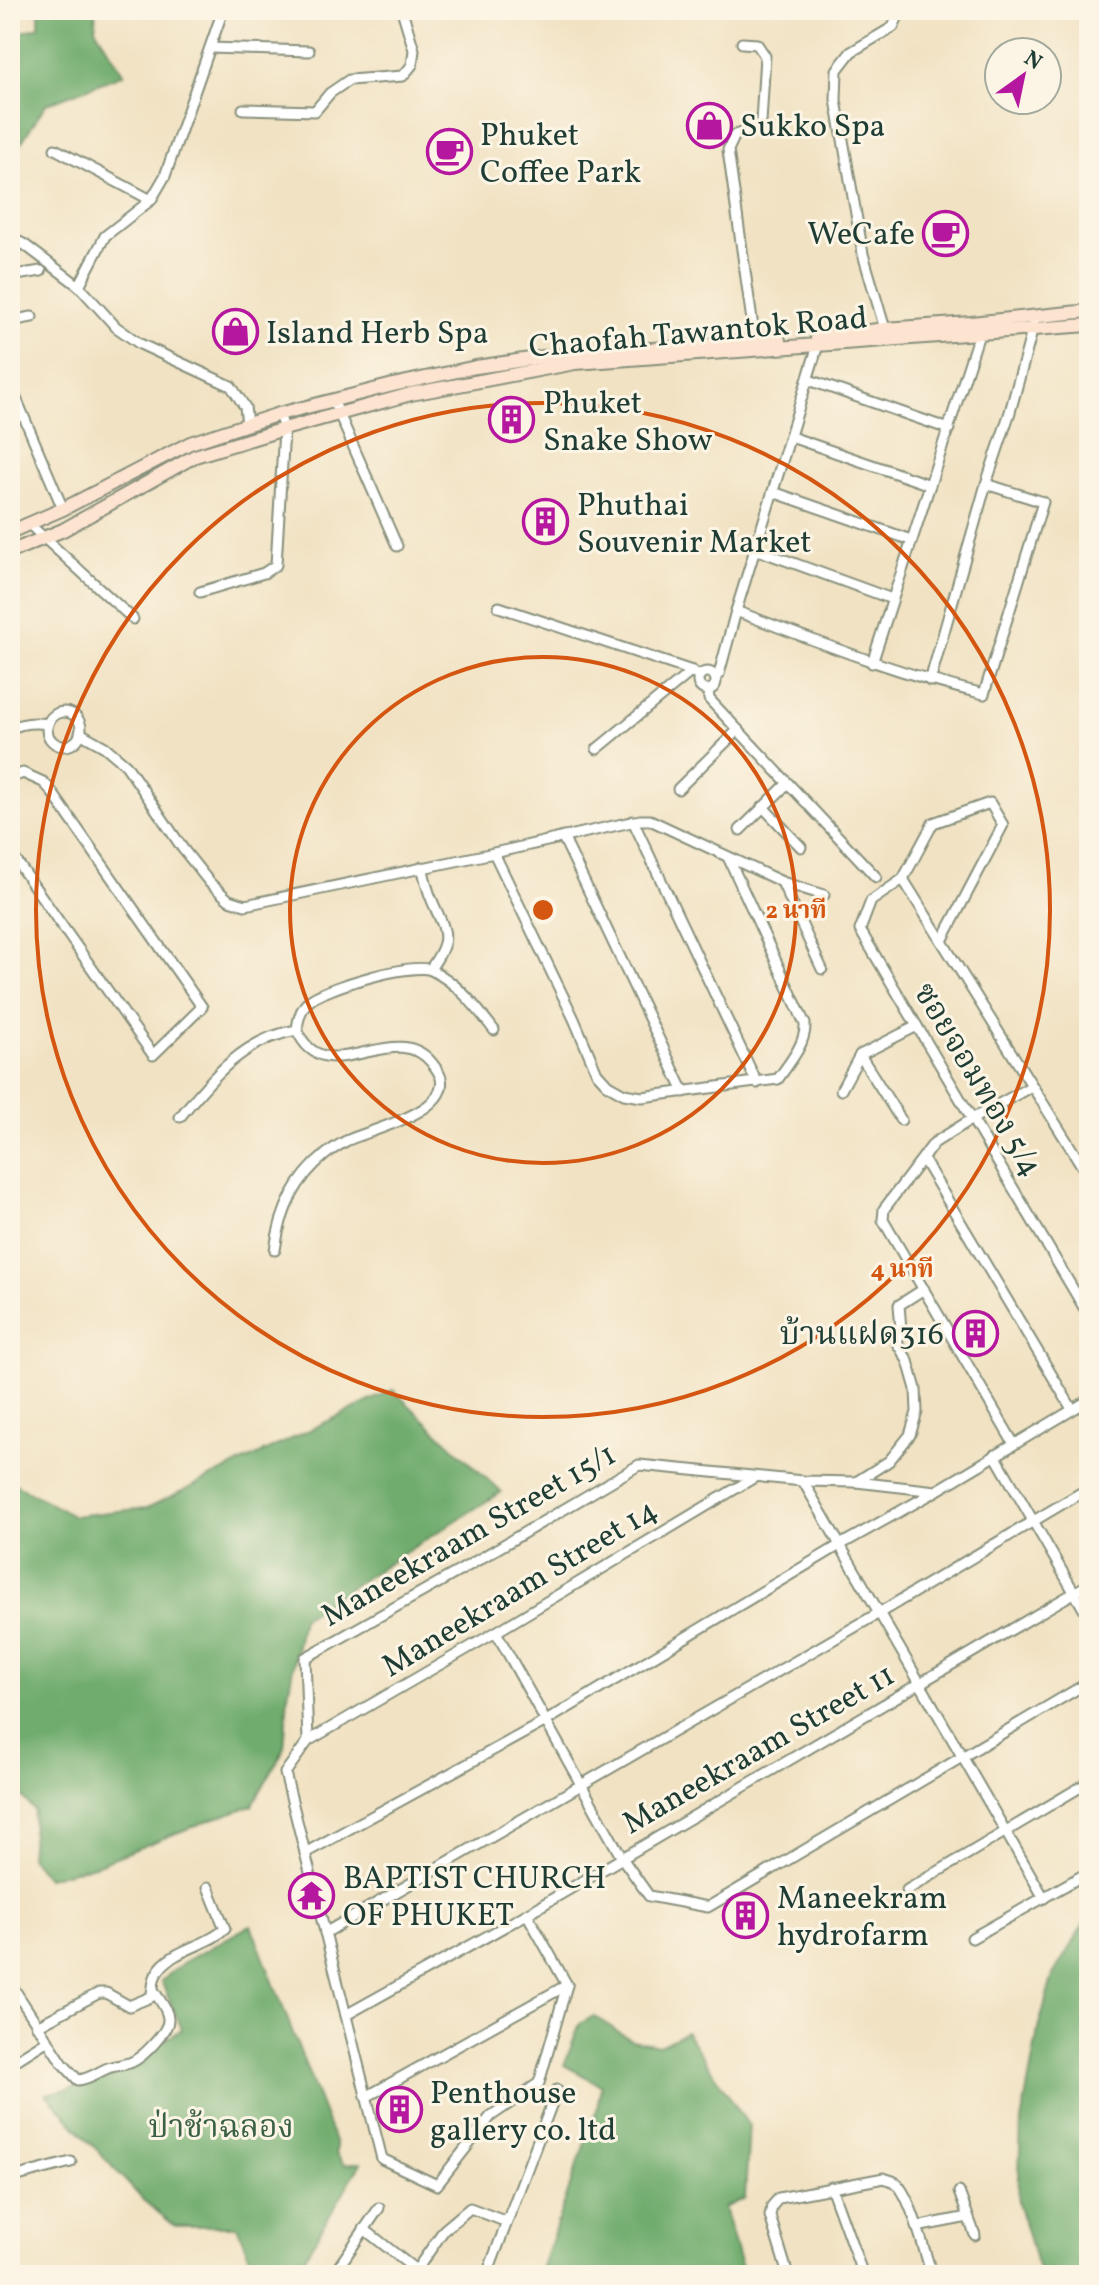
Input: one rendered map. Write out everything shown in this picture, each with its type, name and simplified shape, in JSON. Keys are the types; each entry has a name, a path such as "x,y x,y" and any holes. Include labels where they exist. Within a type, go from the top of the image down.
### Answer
{"main road":[{"name":"Chaofah Tawantok Road","path":"10,552 63,530 195,456 411,394 575,363 979,334 1089,311"},
{"name":"Chaofah Tawantok Road","path":"10,532 63,509 190,443 279,414 476,367 551,356 815,338 885,329 1035,323 1089,325"}],"street":[{"path":"79,286 105,236 151,200 165,176 223,10"},
{"path":"243,109 315,111 330,93 349,80 403,76 412,65 414,50 402,10"},
{"path":"885,329 863,254 836,100 837,70 851,52 893,27 901,10"},
{"path":"742,43 757,44 765,56 761,122 754,129 735,135 728,150 755,342"},
{"path":"210,48 309,51"},
{"path":"55,149 151,200"},
{"path":"10,237 79,286 116,327 140,344 231,386 245,407 247,424"},
{"path":"10,276 41,271"},
{"path":"10,321 32,317"},
{"path":"930,681 1035,323"},
{"path":"872,663 979,334"},
{"path":"708,690 714,687 715,677 719,674 818,345"},
{"path":"809,380 949,429"},
{"path":"10,384 63,509"},
{"path":"333,400 397,546"},
{"path":"200,592 264,573 276,565 284,429 279,414"},
{"path":"791,437 930,485"},
{"path":"736,611 872,663 984,694 1043,502 986,484"},
{"path":"773,492 911,540"},
{"path":"29,524 133,619"},
{"path":"755,549 892,599"},
{"path":"499,607 696,674"},
{"path":"597,749 696,674 707,672 715,677"},
{"path":"696,674 699,686 708,690"},
{"path":"708,690 709,699 876,877"},
{"path":"58,713 69,713 80,723 78,739 68,745 57,744 49,736 48,724 58,713"},
{"path":"10,729 17,725 48,724"},
{"path":"678,789 738,730"},
{"path":"80,733 105,747 126,765 210,883 229,900 245,905 633,821 650,820 782,882 824,895"},
{"path":"10,778 23,773 49,788 202,1007 153,1055 10,852"},
{"path":"740,830 787,784"},
{"path":"942,941 1003,825 990,803 933,823 903,879 1089,1177"},
{"path":"763,807 801,847"},
{"path":"633,821 757,1083"},
{"path":"563,837 684,1092"},
{"path":"494,853 597,1073 608,1085 624,1094 642,1097 778,1079 806,1033 805,1024 728,857"},
{"path":"422,867 430,897 446,934 444,950 430,969"},
{"name":"ซอยจอมทอง 5/4","path":"903,879 871,901 860,930 1089,1316"},
{"path":"782,882 822,969"},
{"path":"275,1250 279,1223 292,1192 325,1155 344,1142 431,1104 439,1095 442,1084 439,1072 427,1057 417,1050 400,1046 335,1058 320,1056 308,1048 297,1030 306,1003 319,993 357,981 415,967 430,969 472,1002 494,1030"},
{"path":"841,1090 860,1055 917,1026"},
{"path":"180,1117 209,1083 241,1053 262,1039 297,1030"},
{"path":"860,1055 901,1120"},
{"path":"1014,1444 883,1220 884,1209 934,1143 1032,1086"},
{"path":"923,1159 1072,1409"},
{"path":"856,1482 889,1461 910,1435 917,1412 916,1389 908,1361 897,1343 901,1329 899,1305 924,1289"},
{"path":"305,1853 546,1721 1089,1400"},
{"path":"995,1455 1089,1618"},
{"name":"Maneekraam Street 15/1","path":"308,1741 305,1658 639,1465 936,1491"},
{"name":"Maneekraam Street 14","path":"308,1741 755,1477"},
{"path":"803,1481 1044,1898"},
{"path":"325,1933 1089,1488"},
{"name":"Maneekraam Street 11","path":"346,2015 527,1914 1089,1584"},
{"path":"496,1632 622,1858 649,1896 708,1907 1089,1682"},
{"path":"308,1741 285,1773 382,2159 437,2185 491,2116 539,2083 567,1985 527,1914"},
{"path":"907,1890 1089,1782"},
{"path":"972,1938 1089,1872"},
{"path":"37,2026 99,1993 106,1993 132,2006 150,1998 154,1991 154,1978 166,1962 225,1929 208,1887"},
{"path":"10,1983 69,2072 78,2080 111,2066 130,2063 166,2030 169,2022 167,2013 154,1991"},
{"path":"366,2097 567,1985"},
{"path":"10,2064 48,2040"},
{"path":"488,2272 557,2090"},
{"path":"10,2178 71,2162"},
{"path":"788,2275 770,2216 772,2206 779,2198 884,2178 896,2183 914,2217 932,2275"},
{"path":"831,2187 863,2275"},
{"path":"959,2192 975,2235"},
{"path":"333,2275 379,2208"},
{"path":"364,2229 418,2273 444,2230 470,2208 507,2222"},
{"path":"916,2227 968,2217"}],"green space":[{"path":"37,10 95,10 96,30 124,74 46,104 10,160 10,43 16,34 39,27"},
{"path":"393,1390 501,1492 302,1618 288,1695 284,1749 252,1806 98,1864 47,1878 30,1857 34,1810 10,1783 10,1481 73,1516 147,1508"},
{"path":"1089,1915 1089,2275 1042,2275 1018,2202 1021,2122 1039,2025 1053,1975"},
{"name":"ป่าช้าฉลอง","path":"251,1925 336,2144 336,2154 344,2165 361,2163 294,2275 233,2275 253,2266 237,2226 175,2226 143,2200 46,2094 103,2080 182,2029 161,1981 184,1962"},
{"path":"594,2016 631,2040 659,2045 686,2032 749,2126 745,2198 724,2208 744,2275 539,2275 597,2109 601,2085 564,2065 580,2024"}],"place":[{"name":"Sukko Spa","path":"709,125"},
{"name":"Phuket Coffee Park","path":"449,152"},
{"name":"WeCafe","path":"946,233"},
{"name":"Island Herb Spa","path":"235,332"},
{"name":"Phuket Snake Show","path":"512,420"},
{"name":"Phuthai Souvenir Market","path":"546,522"},
{"name":"บ้านแฝด316","path":"975,1333"},
{"name":"BAPTIST CHURCH OF PHUKET","path":"312,1895"},
{"name":"Maneekram hydrofarm","path":"746,1915"},
{"name":"Penthouse gallery co. ltd","path":"399,2110"}]}
